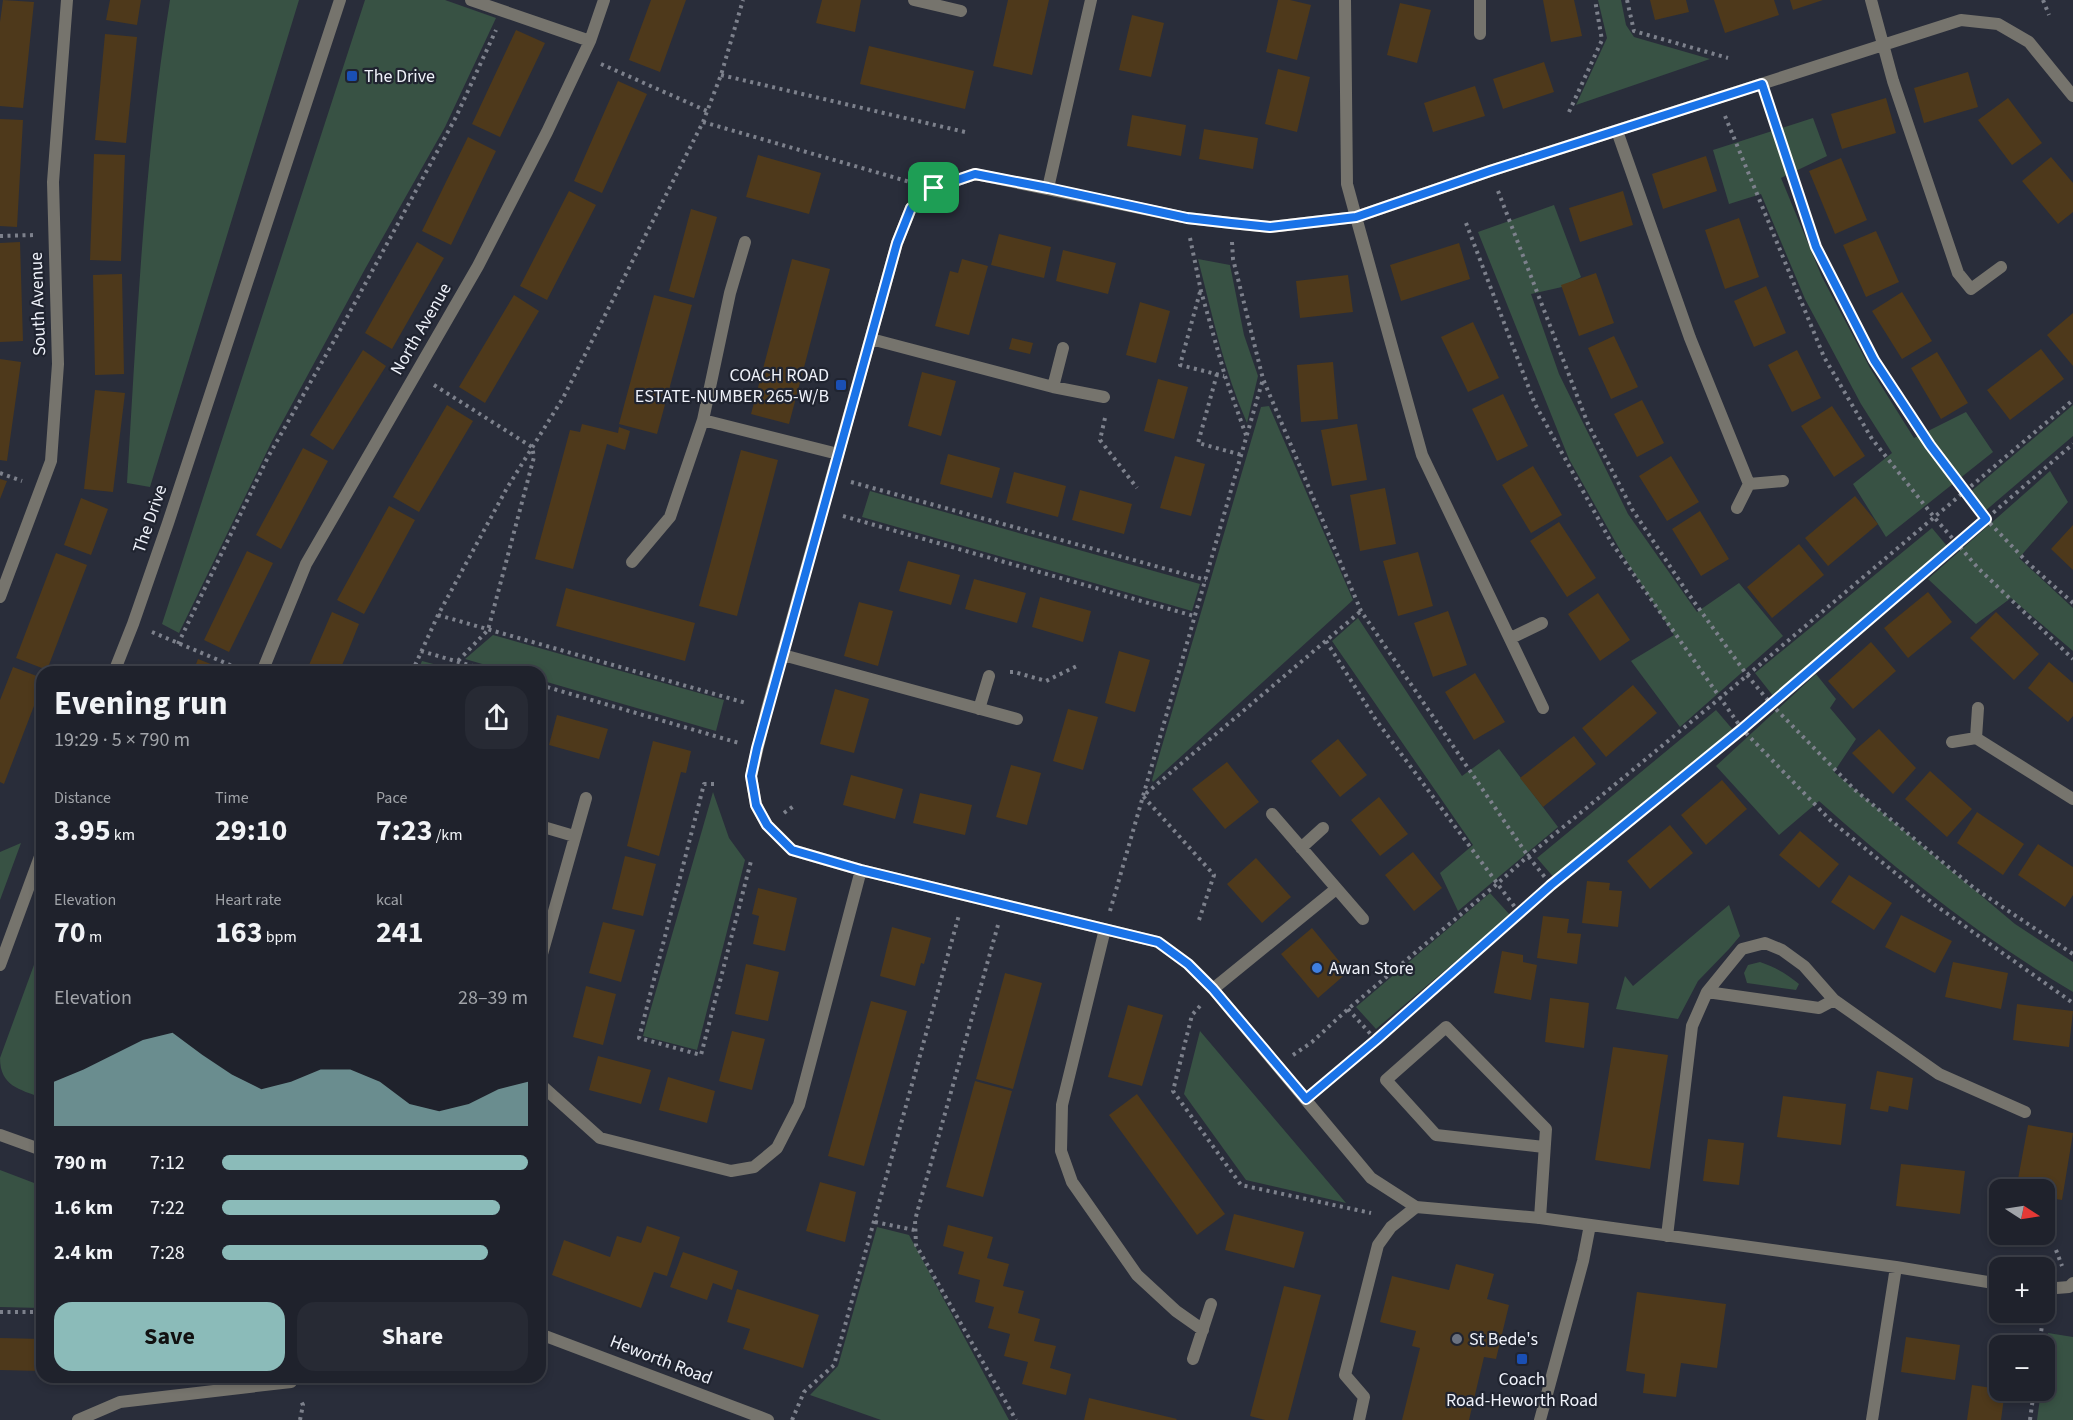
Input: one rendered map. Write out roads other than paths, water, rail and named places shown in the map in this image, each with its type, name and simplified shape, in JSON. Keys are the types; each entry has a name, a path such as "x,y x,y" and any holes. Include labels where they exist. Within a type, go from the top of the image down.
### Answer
{"street":[{"name":"South Avenue","path":"0,597 51,461 58,364 53,182 67,0"},
{"name":"The Drive","path":"116,666 133,624 340,0"},
{"path":"471,0 590,41"},
{"name":"North Avenue","path":"264,666 306,564 478,266 583,56 604,0"},
{"path":"914,0 933,2 961,11"},
{"path":"1048,188 1091,0"},
{"path":"1345,0 1347,184 1422,455 1543,708"},
{"path":"1480,0 1480,34"},
{"path":"1871,0 1883,45 1958,273 1971,289 2001,267"},
{"path":"1989,1282 1896,1267 1540,1218 1416,1207 1371,1178 1213,989 1188,964 1158,942 861,870 792,850 767,825 756,805 751,776 767,709 897,243 911,208 934,188 975,174 1187,218 1231,223 1270,227 1356,217 1490,171 1962,20 1998,24 2029,42 2073,96"},
{"path":"1617,131 1690,338 1749,484 1737,508"},
{"path":"632,562 670,517 703,420 730,293 745,242"},
{"path":"871,339 1053,387 1104,397"},
{"path":"1053,387 1063,348"},
{"path":"703,420 838,454"},
{"path":"1749,484 1783,481"},
{"path":"1510,638 1542,623"},
{"path":"783,656 1017,719"},
{"path":"979,709 989,676"},
{"path":"1976,738 1978,708"},
{"path":"1952,742 1976,738 2073,799"},
{"path":"546,939 586,798"},
{"path":"1272,814 1363,919"},
{"path":"546,828 574,836"},
{"path":"1301,848 1323,828"},
{"path":"0,965 36,867"},
{"path":"546,1089 600,1138 731,1171 754,1167 777,1148 799,1105 861,870"},
{"path":"1213,989 1336,889"},
{"path":"1105,929 1062,1105 1061,1151 1072,1182 1137,1275 1176,1311 1203,1330"},
{"path":"1667,1236 1692,1026 1707,992 1742,949 1765,943 1782,950 1804,966 1834,1000 1939,1074 2025,1112"},
{"path":"1707,992 1819,1008 1834,1000"},
{"path":"1540,1218 1546,1129 1446,1027 1386,1080 1436,1135 1544,1147"},
{"path":"0,1136 36,1148"},
{"path":"1359,1420 1364,1397 1345,1375 1378,1245 1391,1227 1416,1207"},
{"path":"1540,1420 1583,1261 1590,1225"},
{"path":"1872,1420 1896,1267"},
{"path":"2055,1289 2072,1288"},
{"path":"1193,1359 1211,1304"},
{"name":"Heworth Road","path":"546,1336 768,1420"},
{"path":"78,1420 120,1402 282,1383"}],"place":[{"name":"The Drive","path":"352,76"},
{"name":"COACH ROAD ESTATE-NUMBER 265-W/B","path":"841,385"},
{"name":"Awan Store","path":"1317,968"},
{"name":"St Bede's","path":"1457,1339"},
{"name":"Coach Road-Heworth Road","path":"1522,1359"}]}
